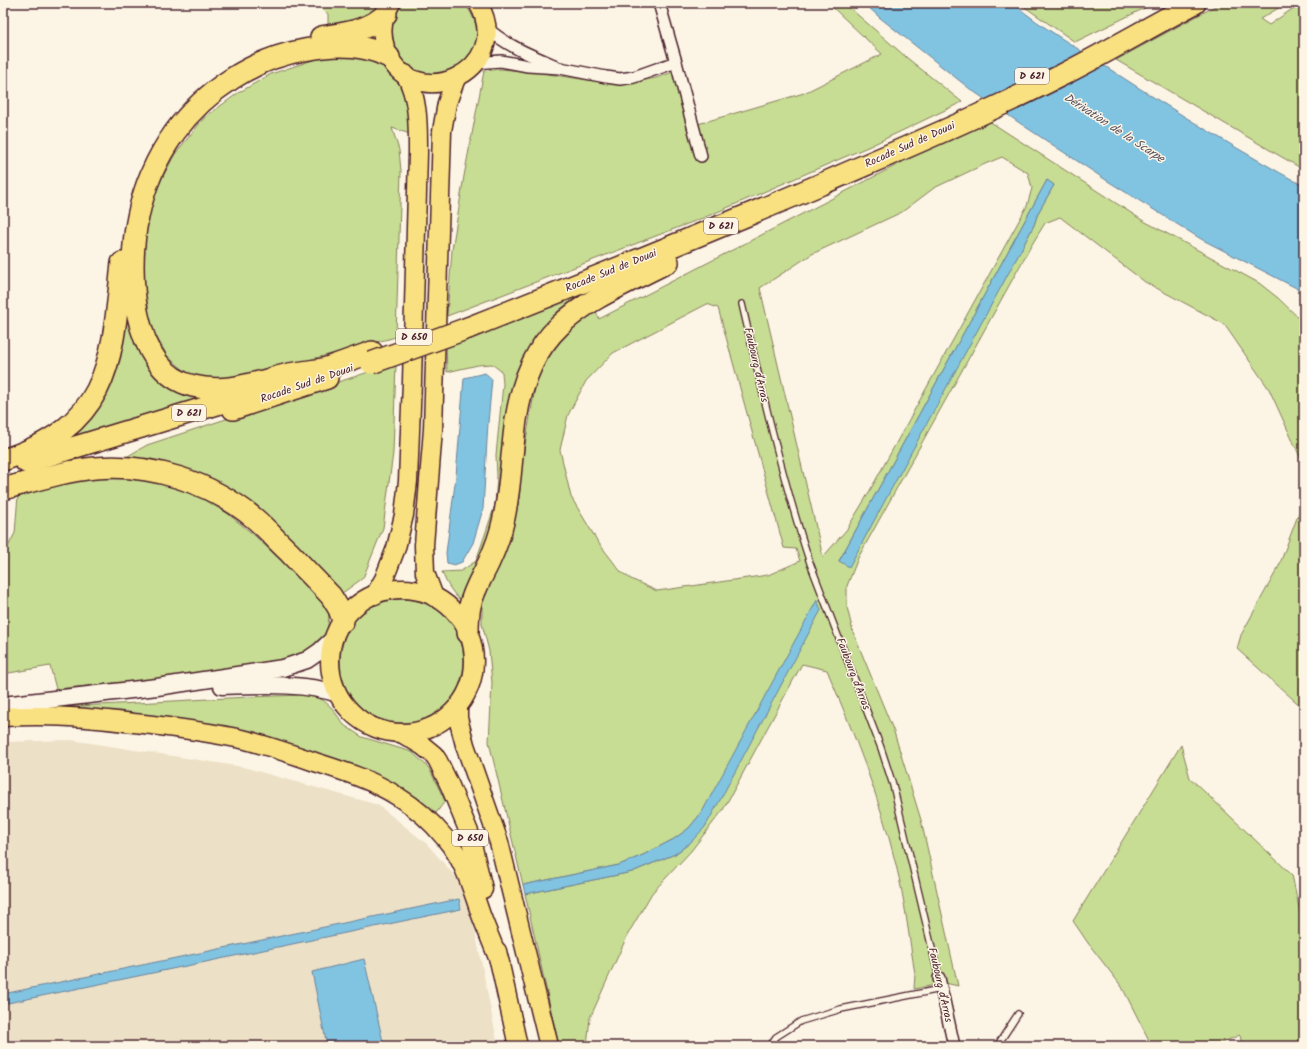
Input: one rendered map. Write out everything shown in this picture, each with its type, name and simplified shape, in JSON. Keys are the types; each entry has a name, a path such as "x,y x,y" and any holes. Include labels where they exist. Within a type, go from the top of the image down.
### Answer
{"highway":[{"name":"Rocade Sud de Douai","path":"468,323 862,156 1057,78 1175,3"},
{"name":"Rocade Sud de Douai","path":"1108,45 1195,3"},
{"path":"3,460 39,445 65,429 86,408 100,384 108,366 113,344 126,227 134,193 154,147 166,128 181,109 204,86 234,66 254,56 293,42 362,28 378,21 388,9"},
{"path":"324,369 295,373 220,390 193,386 179,381 167,372 156,360 148,345 142,330 137,310 132,263 137,218 151,175 174,133 204,99 233,79 254,67 275,58 298,51 319,47 339,46 364,48 376,50 389,57"},
{"name":"Rocade Sud de Douai","path":"3,480 171,430 632,263 805,191 966,114"},
{"path":"468,633 468,619 472,599 497,544 505,513 516,422 522,389 533,361 549,336 571,315 595,299 771,210 805,191"},
{"name":"Rocade Sud de Douai","path":"3,468 84,446 324,369 372,358"},
{"path":"3,489 73,471 110,467 134,468 157,472 190,481 225,498 254,518 331,596 339,609 339,629"}],"main road":[{"path":"388,9 383,24 383,33 385,48 389,57 398,68 415,80 430,83 441,83 465,73 475,63 483,49 486,38 486,27 484,17 478,3"},
{"name":"D 650","path":"375,595 388,570 401,526 405,505 410,454 418,129 414,96 410,82 405,74"},
{"name":"D 650","path":"434,596 426,573 424,545 434,421 442,131 447,103 456,78"},
{"path":"392,590 409,590 434,596 445,603 460,618 468,633 473,650 473,672 467,692 458,707 445,719 421,731 403,734 394,733 377,729 361,721 348,709 338,694 332,678 330,662 332,645 339,629 360,603 375,595 392,590"},
{"name":"D 650","path":"458,707 458,718 467,751 500,842 549,1046"},
{"path":"3,717 57,716 99,718 168,727 234,738 288,752 342,771 378,786 397,796 418,811 438,829 452,846 468,875 500,963"},
{"name":"D 650","path":"403,734 423,746 434,755 450,786 469,832 518,1046"}],"street":[{"path":"659,3 701,156"},
{"path":"486,27 504,42 560,68"},
{"path":"475,63 502,61 528,66 560,68 606,77 627,78 676,62"},
{"path":"3,706 157,688 293,665 307,660 315,655 339,629"},
{"path":"157,688 270,685 315,688 338,694"},
{"name":"Faubourg d'Arras","path":"938,978 954,1046"}],"lane":[{"name":"Faubourg d'Arras","path":"742,304 774,440 801,536 881,748 893,785 938,978"},
{"path":"770,1046 776,1037 801,1021 842,1009 941,989"},
{"path":"997,1046 1018,1014"}],"shaded area":[{"path":"71,740 243,767 378,805 427,844 467,890 498,1046 3,1046 3,742"}],"green space":[{"path":"316,3 381,3 380,7 357,23 328,24 328,14"},
{"path":"404,3 464,3 475,24 475,43 467,58 453,69 435,74 418,72 403,62 394,43 392,32 395,17"},
{"path":"828,3 844,3 906,57 962,102 870,146 708,216 447,316 452,250 464,176 484,71 500,69 536,72 619,85 656,78 673,72 691,126 804,93 882,54"},
{"path":"1019,3 1155,3 1075,42"},
{"path":"1221,3 1287,3 1260,19 1269,25 1301,3 1304,3 1304,170 1116,60"},
{"path":"347,54 380,60 394,74 403,89 408,106 410,134 392,128 399,150 401,171 396,337 240,378 217,380 196,377 184,370 168,357 152,329 144,293 144,242 154,193 175,154 204,118 238,93 271,74 322,57"},
{"path":"989,121 1142,220 1259,283 1278,298 1304,323 1304,469 1301,459 1269,389 1224,324 1145,282 1060,217 1045,223 858,558 847,586 847,607 853,632 894,732 921,820 958,986 945,983 914,989 915,974 902,892 890,840 874,791 827,670 802,664 723,810 691,851 652,893 628,934 590,1018 587,1046 559,1046 525,894 632,872 675,854 690,843 702,812 689,828 674,839 643,855 619,865 523,885 489,742 492,683 489,651 482,624 482,605 503,553 519,501 522,462 537,377 550,351 565,334 595,309 599,319 918,154","holes":["1002,157 1028,173 1032,188 1027,206 868,494 847,529 823,557 760,288 812,254 902,212 934,188","1047,180 1054,185 1038,213 1034,225 1020,252 839,561","707,304 718,308 784,548 796,549 800,561 768,575 657,591 631,579 621,572 598,542 571,497 560,450 568,415 586,381 613,353"]},
{"path":"619,275 546,328 501,505 464,604 451,589 442,572 461,571 476,561 495,505 497,476 496,455 503,384 502,372 492,364 478,365 447,372 446,345"},
{"path":"126,293 140,340 212,396 60,442 85,422"},
{"path":"396,363 393,453 383,528 363,578 341,594 287,536 121,460 147,445"},
{"path":"108,476 137,478 166,484 196,495 227,513 254,535 327,604 329,618 328,624 320,642 309,651 293,659 276,663 56,689 50,666 3,674 3,556 15,533 18,495 77,480"},
{"path":"1304,499 1304,709 1237,649 1241,635 1279,566"},
{"path":"408,599 426,603 437,609 450,621 460,637 464,661 460,685 454,696 442,709 420,721 396,723 378,719 367,713 354,701 342,679 340,655 344,637 350,626 362,613 384,601"},
{"path":"307,695 323,700 332,708 344,725 362,737 412,752 429,768 445,801 434,816 304,754 48,711 52,707"},
{"path":"1181,745 1190,778 1292,875 1304,931 1304,1046 1242,1046 1240,1035 1214,1046 1152,1046 1122,987 1073,921"}],"water":[{"name":"Dérivation de la Scarpe","path":"864,3 1013,3 1048,30 1158,100 1304,186 1304,292 1201,239 1106,180 970,89 879,17"},
{"path":"1047,180 1054,185 1038,213 1034,225 849,567 839,561"},
{"path":"485,373 492,379 483,509 473,543 462,562 454,565 447,563 446,553 456,476 464,378"},
{"path":"817,600 821,610 705,827 690,843 675,854 632,872 525,894 523,885 619,865 643,855 674,839 689,828 702,812"},
{"path":"459,899 461,909 3,1004 3,994"},
{"path":"364,959 384,1046 327,1046 312,972"}]}
